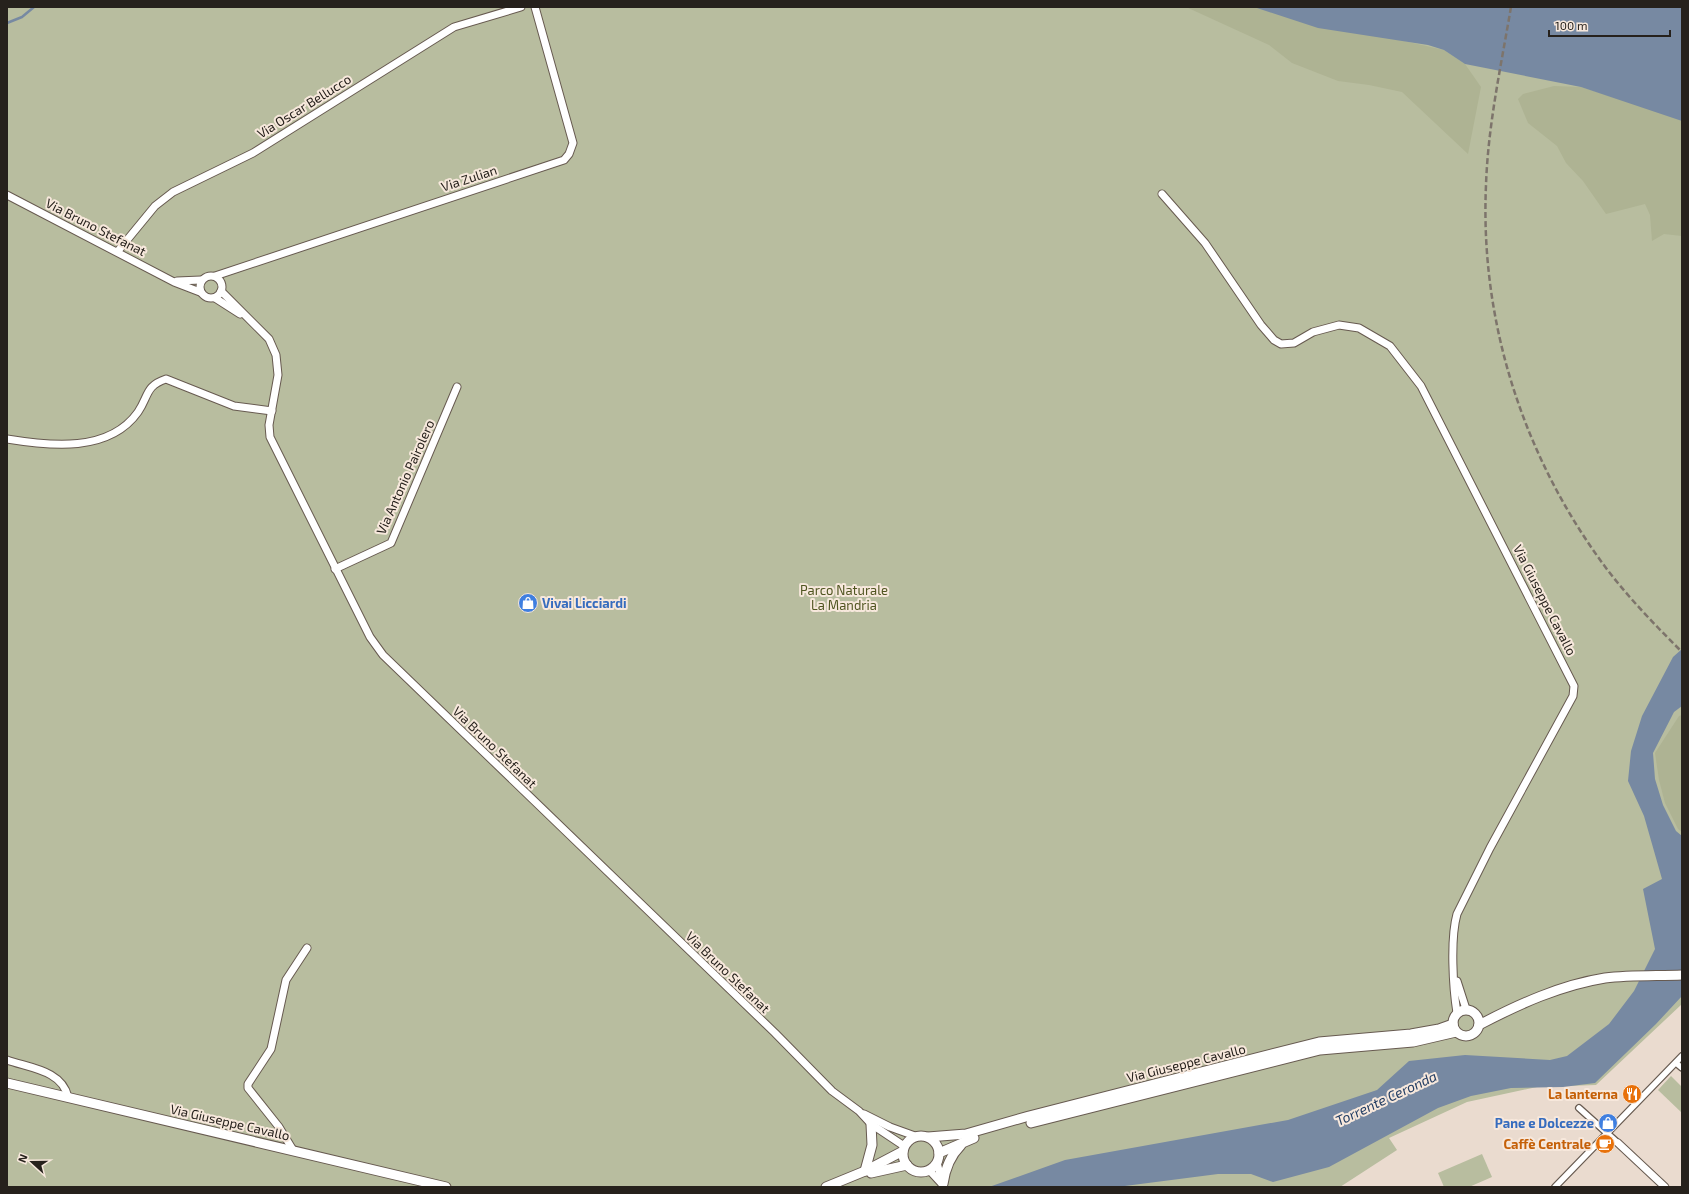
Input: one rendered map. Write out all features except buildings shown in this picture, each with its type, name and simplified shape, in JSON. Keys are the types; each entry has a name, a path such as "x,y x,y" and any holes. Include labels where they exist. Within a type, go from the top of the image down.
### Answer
{"street":[{"name":"Via Oscar Bellucco","path":"118,251 154,206 173,192 253,153 454,27 521,7"},
{"name":"Via Zulian","path":"215,276 564,160 569,154 573,143 535,7"},
{"name":"Via Giuseppe Cavallo","path":"1162,194 1205,243 1261,325 1274,340 1281,344 1294,343 1313,332 1339,325 1359,328 1390,346 1421,386 1574,686 1573,696 1457,914 1454,923 1454,996 1457,1013"},
{"name":"Via Bruno Stefanat","path":"7,195 118,251 174,282 200,292"},
{"path":"201,280 199,286 200,292 209,298 215,298 222,288 229,271"},
{"path":"174,282 201,280 205,277 215,276 219,279 222,288"},
{"name":"Via Bruno Stefanat","path":"222,288 269,339 276,355 278,375 269,425 270,437 370,637 383,655 832,1091 859,1112 871,1124 904,1149"},
{"name":"Via Bruno Stefanat","path":"215,298 252,322"},
{"path":"7,439 39,444 72,444 101,439 118,431 129,423 138,411 148,391 156,382 166,379 234,406 272,411"},
{"name":"Via Antonio Pairolero","path":"335,569 391,543 457,387"},
{"path":"293,1150 279,1127 248,1088 248,1084 271,1049 286,980 307,948"},
{"name":"Via Giuseppe Cavallo","path":"1454,970 1466,1009"},
{"path":"1479,1025 1477,1016 1470,1010 1466,1009 1457,1013 1454,1017 1454,1028 1459,1035 1468,1036 1475,1033 1479,1025 1511,1008 1552,992 1586,982 1606,978 1682,975"},
{"path":"1477,1016 1511,1008"},
{"name":"Via Giuseppe Cavallo","path":"928,1137 966,1134 1029,1116 1319,1042 1411,1034 1454,1028"},
{"name":"Via Giuseppe Cavallo","path":"938,1157 967,1140 1320,1050 1413,1042 1454,1028"},
{"path":"1554,1187 1682,1056"},
{"path":"7,1060 51,1074 60,1081 66,1090 68,1097"},
{"path":"1676,1063 1682,1068"},
{"name":"Via Giuseppe Cavallo","path":"7,1083 446,1187"},
{"path":"1579,1108 1665,1187"},
{"name":"Via Bruno Stefanat","path":"859,1112 890,1127 915,1136"},
{"path":"865,1172 872,1145 871,1124"},
{"path":"826,1187 865,1172 904,1149 915,1136 928,1137 936,1144 943,1186"},
{"path":"943,1186 945,1171 954,1152 967,1140"},
{"path":"904,1149 903,1156 907,1166"},
{"path":"929,1170 938,1157"},
{"path":"846,1180 892,1168 907,1166 917,1171 929,1170"},
{"path":"929,1170 943,1186"}],"green space":[{"name":"Parco Naturale La Mandria","path":"7,7 1682,7 1682,1004 1596,1085 1537,1087 1467,1102 1389,1138 1397,1150 1340,1187 7,1187"},
{"path":"1186,7 1254,7 1444,50 1465,64 1481,87 1468,154 1402,92 1369,85 1338,81 1292,63 1269,45"},
{"path":"1554,86 1581,87 1682,119 1682,236 1664,234 1652,241 1650,215 1645,204 1606,214 1583,181 1566,163 1557,146 1528,123 1518,99 1523,94"},
{"path":"1682,715 1682,832 1678,829 1665,803 1659,780 1655,753 1679,716"},
{"path":"1671,1076 1682,1087 1682,1113 1658,1090"},
{"path":"1482,1154 1492,1177 1469,1187 1444,1187 1438,1173"}],"water":[{"path":"1254,7 1682,7 1682,121 1581,87 1465,64 1444,50 1428,45 1318,28"},
{"name":"Torrente Ceronda","path":"1682,649 1682,706 1674,712 1653,753 1655,779 1663,805 1676,831 1682,836 1682,996 1656,1024 1595,1083 1563,1087 1511,1088 1471,1096 1438,1108 1329,1167 1273,1182 1251,1174 1218,1174 1117,1187 989,1187 1065,1160 1288,1120 1377,1090 1409,1061 1465,1055 1550,1060 1567,1056 1609,1024 1634,991 1655,949 1643,889 1662,879 1644,816 1628,781 1631,751 1642,716 1673,657"}],"waterway":[{"path":"7,23 22,17 34,7"}],"railway":[{"path":"1511,7 1489,140 1486,185 1486,235 1490,284 1498,333 1511,380 1527,427 1547,472 1571,515 1598,557 1617,582 1682,652"}],"place":[{"name":"Vivai Licciardi","path":"528,603"},
{"name":"La lanterna","path":"1632,1094"},
{"name":"Pane e Dolcezze","path":"1608,1123"},
{"name":"Caffè Centrale","path":"1605,1144"}]}
